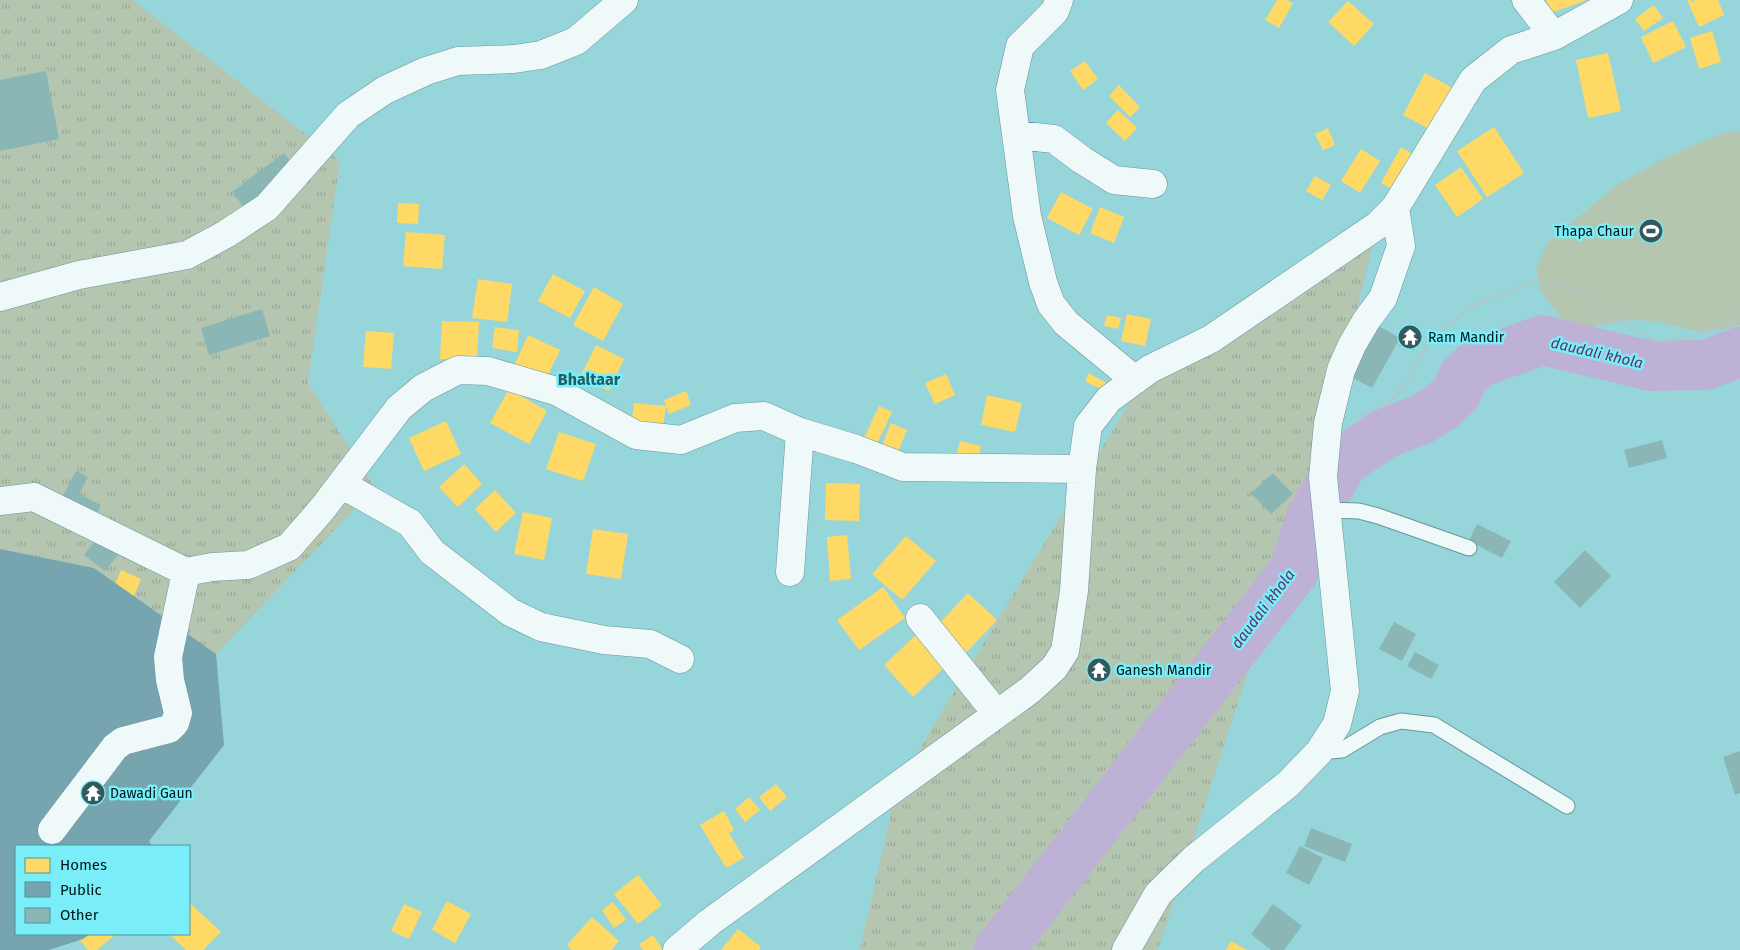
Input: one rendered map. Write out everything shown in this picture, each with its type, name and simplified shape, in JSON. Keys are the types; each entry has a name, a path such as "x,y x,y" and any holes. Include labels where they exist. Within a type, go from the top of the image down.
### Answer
{"street":[{"path":"0,297 79,275 187,255 226,234 267,207 348,115 384,90 426,71 458,61 514,59 541,55 576,40 624,0"},
{"path":"1060,0 1054,10 1020,46 1010,90 1027,216 1043,282 1051,304 1066,323 1135,380"},
{"path":"1526,0 1554,36"},
{"path":"677,950 718,916 1030,690 1054,668 1065,651 1074,591 1082,469 1088,426 1109,399 1150,369 1211,339 1378,225 1395,208 1472,80 1510,50 1554,36 1618,0"},
{"path":"1016,135 1054,139 1082,160 1114,180 1153,184"},
{"path":"1126,950 1158,894 1194,859 1288,784 1319,752 1337,724 1345,692 1325,495 1328,423 1341,370 1352,345 1366,321 1383,298 1401,246 1395,208"},
{"path":"0,501 34,496 186,572 212,567 248,564 289,547 323,508 399,408 423,388 458,370 488,370 556,391 636,435 681,440 735,418 764,416 800,432 856,449 903,467 1082,469"},
{"path":"790,572 800,432"},
{"path":"341,484 410,524 432,552 510,612 540,627 604,640 650,644 680,658"},
{"path":"52,830 115,747 122,741 169,729 176,723 178,713 170,680 168,657 186,572"},
{"path":"920,618 997,714"}],"lane":[{"path":"1325,495 1359,511 1468,548"},
{"path":"1319,752 1342,750 1380,727 1401,721 1434,725 1567,806"}],"path":[{"path":"1328,423 1365,415 1389,402 1403,388 1426,346 1468,308 1532,282 1554,283 1577,290 1635,330 1655,341 1680,339 1704,333 1731,323 1740,317"}],"green space":[{"path":"0,0 133,0 340,161 308,383 375,488 216,654 94,568 0,549"},
{"name":"Thapa Chaur","path":"1740,131 1740,325 1721,330 1697,331 1653,321 1630,320 1585,327 1566,324 1540,290 1536,270 1547,243 1618,184 1665,158 1722,133"},
{"path":"1378,225 1328,423 1158,950 860,950 897,786 1150,369"}],"building: Homes":[{"path":"1277,0 1287,0 1293,3 1279,28 1265,20"},
{"path":"1546,0 1587,0 1551,13"},
{"path":"1687,0 1692,0 1689,3 1695,0 1718,0 1724,15 1699,27"},
{"path":"1348,1 1374,24 1354,46 1328,22"},
{"path":"1654,5 1663,18 1644,31 1635,19"},
{"path":"1673,21 1686,47 1653,63 1641,37"},
{"path":"1712,31 1721,62 1699,69 1690,38"},
{"path":"1608,53 1621,111 1588,118 1576,60"},
{"path":"1085,61 1098,79 1083,90 1070,71"},
{"path":"1425,73 1456,90 1433,131 1403,115"},
{"path":"1119,85 1140,107 1130,117 1109,96"},
{"path":"1118,110 1137,128 1125,141 1106,123"},
{"path":"1494,127 1524,173 1487,197 1457,151"},
{"path":"1328,128 1335,145 1323,150 1315,134"},
{"path":"1401,147 1419,158 1399,193 1381,183"},
{"path":"1361,149 1380,161 1360,193 1341,181"},
{"path":"1461,167 1483,199 1457,217 1435,185"},
{"path":"1315,176 1331,185 1322,200 1306,191"},
{"path":"1061,192 1093,209 1079,235 1047,218"},
{"path":"398,203 419,204 418,224 397,223"},
{"path":"1100,207 1124,217 1114,243 1090,233"},
{"path":"406,232 445,235 442,269 403,266"},
{"path":"553,274 585,291 570,318 538,301"},
{"path":"478,279 512,284 507,322 472,318"},
{"path":"594,287 623,304 603,341 573,325"},
{"path":"1127,314 1151,319 1145,346 1121,341"},
{"path":"1107,315 1121,318 1118,329 1104,326"},
{"path":"442,321 479,322 477,360 440,359"},
{"path":"495,327 519,330 517,352 492,348"},
{"path":"366,331 394,333 391,369 363,367"},
{"path":"528,335 560,350 544,383 513,368"},
{"path":"596,345 624,359 609,391 580,377"},
{"path":"1089,373 1110,385 1106,392 1085,381"},
{"path":"946,374 955,395 935,404 925,383"},
{"path":"509,389 547,411 529,444 490,423"},
{"path":"686,391 691,405 669,414 664,400"},
{"path":"987,395 1022,403 1015,432 981,425"},
{"path":"634,403 666,406 663,427 631,424"},
{"path":"879,406 892,412 875,448 862,442"},
{"path":"446,421 461,454 424,471 409,438"},
{"path":"891,423 907,430 895,459 879,452"},
{"path":"559,432 596,444 583,481 546,469"},
{"path":"960,441 981,446 979,458 957,453"},
{"path":"464,464 482,484 458,507 439,487"},
{"path":"826,483 860,484 859,521 825,520"},
{"path":"495,490 516,513 496,532 475,509"},
{"path":"523,512 552,518 544,560 514,554"},
{"path":"593,529 628,534 621,579 586,574"},
{"path":"847,535 851,579 830,581 827,537"},
{"path":"906,536 936,561 902,600 872,574"},
{"path":"121,570 141,579 134,596 114,587"},
{"path":"883,587 905,618 859,650 837,620"},
{"path":"968,593 997,620 963,656 934,629"},
{"path":"35,619 65,634 45,675 15,660"},
{"path":"918,633 947,665 913,697 884,665"},
{"path":"75,650 95,668 64,702 44,684"},
{"path":"126,651 142,661 126,686 110,675"},
{"path":"12,669 39,694 19,716 0,698 0,683"},
{"path":"0,736 11,746 0,759"},
{"path":"147,759 172,784 144,813 118,789"},
{"path":"776,784 787,797 770,811 759,797"},
{"path":"0,791 14,801 0,821"},
{"path":"749,797 760,810 745,822 735,809"},
{"path":"724,811 734,830 729,833 744,858 726,868 700,825"},
{"path":"638,875 662,905 638,924 614,894"},
{"path":"8,895 15,909 15,920 0,928 0,899"},
{"path":"447,901 471,914 455,943 432,930"},
{"path":"613,902 626,920 614,928 602,910"},
{"path":"404,904 422,912 409,939 391,931"},
{"path":"190,905 221,932 203,950 186,950 170,935 190,935"},
{"path":"592,917 619,941 611,950 572,950 567,945"},
{"path":"738,929 761,947 759,950 721,950"},
{"path":"76,935 115,935 97,950 88,950"},
{"path":"653,935 663,950 643,950 639,944"},
{"path":"1231,941 1247,950 1226,950"}],"building: Public":[{"name":"Ram Mandir","path":"1406,325 1421,330 1414,350 1399,345"},
{"name":"Dawadi Gaun","path":"0,549 94,568 216,654 224,745 149,841 151,845 15,845 15,935 89,935 83,939 49,950 0,950"}],"building: Other":[{"path":"46,71 59,139 0,151 0,80"},
{"path":"284,153 297,171 246,210 232,192"},
{"path":"262,309 270,336 209,355 201,328"},
{"path":"1375,324 1400,338 1372,388 1347,375"},
{"path":"1662,440 1667,458 1629,468 1624,450"},
{"path":"76,471 88,477 79,494 101,505 94,520 59,503"},
{"path":"1273,473 1293,494 1271,514 1251,493"},
{"path":"1477,524 1511,541 1502,558 1469,541"},
{"path":"97,538 118,555 105,571 84,555"},
{"path":"1585,550 1611,576 1580,608 1554,582"},
{"path":"1394,622 1416,634 1402,661 1379,649"},
{"path":"1415,652 1439,665 1431,679 1407,666"},
{"path":"1740,751 1740,793 1735,795 1723,757"},
{"path":"1311,828 1352,844 1345,862 1304,846"},
{"path":"1300,846 1323,858 1309,885 1286,873"},
{"path":"1273,904 1302,926 1284,950 1271,950 1251,934"}],"waterway":[{"name":"daudali khola","path":"999,950 1294,571 1312,516 1344,461 1384,434 1422,419 1441,407 1456,394 1463,377 1478,363 1543,340 1650,366 1705,365 1740,352"}],"place":[{"name":"Thapa Chaur","path":"1651,231"},
{"name":"Ram Mandir","path":"1410,337"},
{"name":"Ganesh Mandir","path":"1099,670"},
{"name":"Dawadi Gaun","path":"93,793"}],"district":[{"name":"Bhaltaar","path":"589,379"}]}
